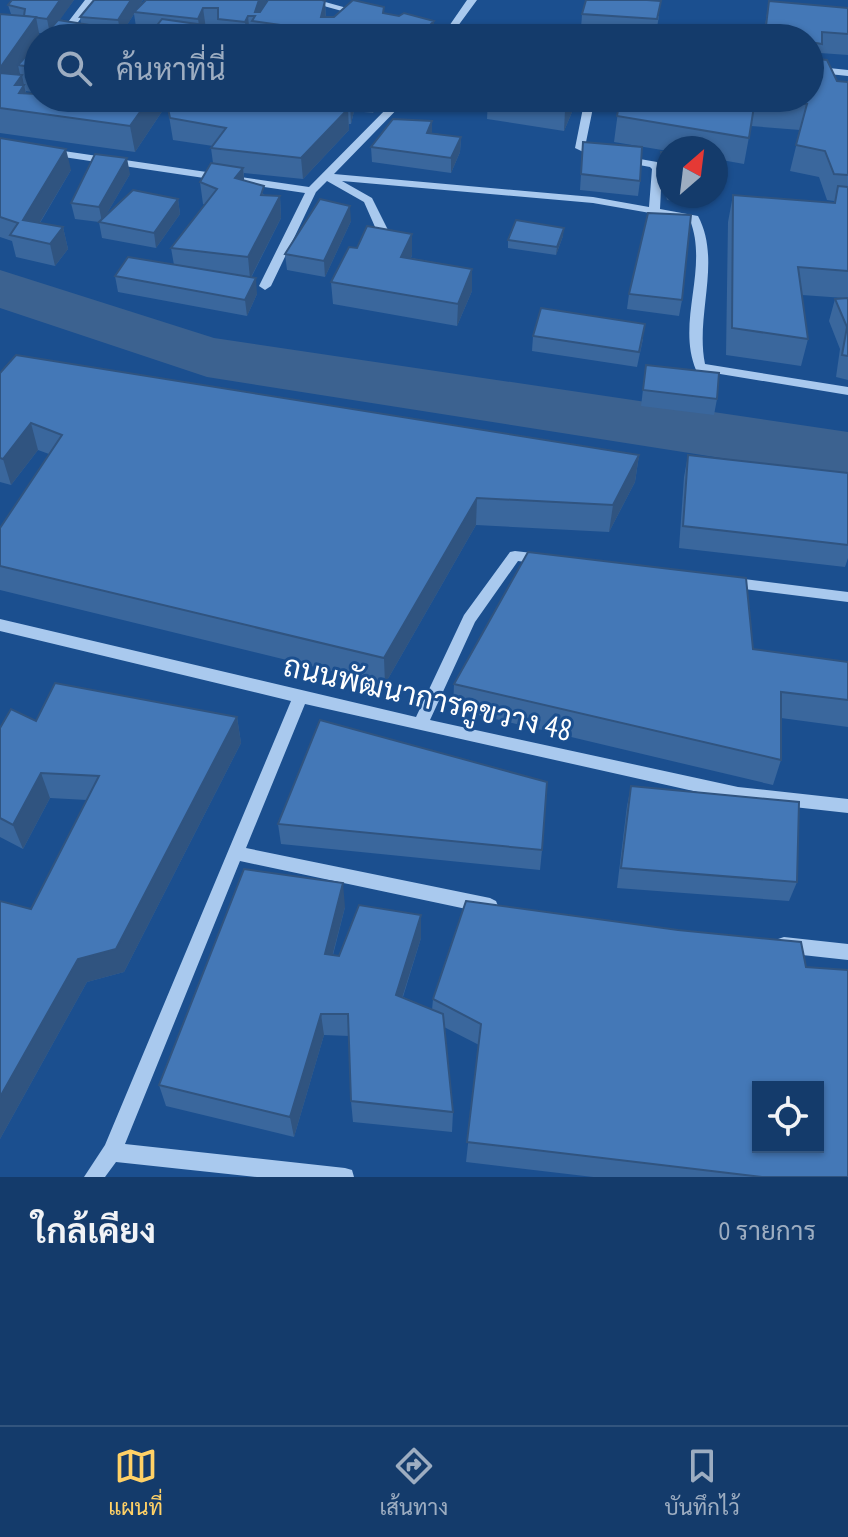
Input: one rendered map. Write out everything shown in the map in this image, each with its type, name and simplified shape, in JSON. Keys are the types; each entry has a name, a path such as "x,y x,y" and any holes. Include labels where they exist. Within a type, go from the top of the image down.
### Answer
{"street":[{"path":"72,24 90,0"},
{"path":"307,0 377,17"},
{"path":"455,24 472,0"},
{"path":"824,70 848,73"},
{"path":"265,286 311,191 389,112"},
{"path":"587,112 580,148 590,155 653,164 657,169 654,211"},
{"path":"31,149 311,191"},
{"path":"326,176 593,200 694,218 702,240 693,345 700,367 848,391"},
{"path":"326,176 368,200 385,236"},
{"path":"420,724 469,619 515,556 562,562"},
{"path":"705,580 848,597"},
{"name":"ถนนพัฒนาการคูขวาง 48","path":"0,625 300,697 738,794 848,806"},
{"path":"93,1177 112,1152 300,697"},
{"path":"236,853 514,911"},
{"path":"772,944 848,952"},
{"path":"112,1152 345,1177"}],"water":[{"path":"0,288 207,357 0,304"}],"building":[{"path":"12,0 60,0 47,19 24,16 25,9 8,5"},
{"path":"94,0 131,0 118,20 80,17"},
{"path":"146,0 259,0 255,12 260,12 268,0 322,0 325,1 321,17 334,17 353,0 384,7 383,13 399,16 404,13 434,21 431,24 273,24 252,21 255,16 248,16 245,22 218,19 218,8 203,8 198,19 134,12"},
{"path":"586,0 661,1 657,19 582,14"},
{"path":"769,1 848,8 848,34 824,32 824,24 766,24"},
{"path":"0,14 36,17 31,24 24,24 24,34 0,68"},
{"path":"162,19 197,24 158,24"},
{"path":"58,20 83,24 54,24"},
{"path":"824,60 827,60 837,81 848,82 848,175 834,174 825,151 796,145 805,112 824,112"},
{"path":"0,73 22,75 15,85 24,85 19,93 24,93 24,111 0,108"},
{"path":"29,112 140,112 130,126"},
{"path":"169,112 345,112 301,158 211,148 226,128 170,118"},
{"path":"618,112 753,112 749,138 617,116"},
{"path":"393,119 432,121 427,133 461,137 451,158 371,147"},
{"path":"0,138 66,149 23,220 63,227 50,244 10,235 18,223 0,217"},
{"path":"583,142 642,147 640,181 581,174"},
{"path":"95,154 127,158 99,207 71,203"},
{"path":"211,163 243,168 235,178 264,186 261,195 280,196 248,257 171,248 217,189 200,182"},
{"path":"838,186 848,187 848,271 798,267 808,339 732,328 733,195 835,203"},
{"path":"133,190 178,199 154,233 99,222"},
{"path":"320,199 350,206 324,261 285,254"},
{"path":"648,213 691,215 682,300 629,294"},
{"path":"516,220 564,228 557,247 508,240"},
{"path":"367,226 412,234 401,257 472,269 458,304 331,282 349,247 357,248"},
{"path":"128,257 256,278 245,300 115,276"},
{"path":"848,298 848,356 842,355 847,327 835,299"},
{"path":"541,308 645,324 639,352 533,336"},
{"path":"16,355 639,455 613,505 477,498 384,658 0,566 0,528 62,435 31,423 3,459 0,458 0,373"},
{"path":"646,365 719,373 717,399 643,390"},
{"path":"688,455 848,473 848,545 683,526"},
{"path":"528,552 746,578 753,649 848,662 848,700 781,692 781,760 454,684"},
{"path":"55,683 237,717 116,949 78,959 0,1097 0,901 31,909 99,776 41,773 13,825 0,818 0,728 11,709 36,721"},
{"path":"320,720 547,782 542,850 278,824"},
{"path":"631,786 799,802 797,882 621,868"},
{"path":"244,869 343,883 325,954 339,956 359,905 421,915 396,995 443,1014 453,1112 351,1101 348,1014 321,1014 290,1117 159,1085"},
{"path":"466,901 678,930 801,942 806,967 848,970 848,1177 762,1177 467,1142 481,1024 433,999"}],"waterway":[{"path":"0,288 207,357 848,455"}]}
